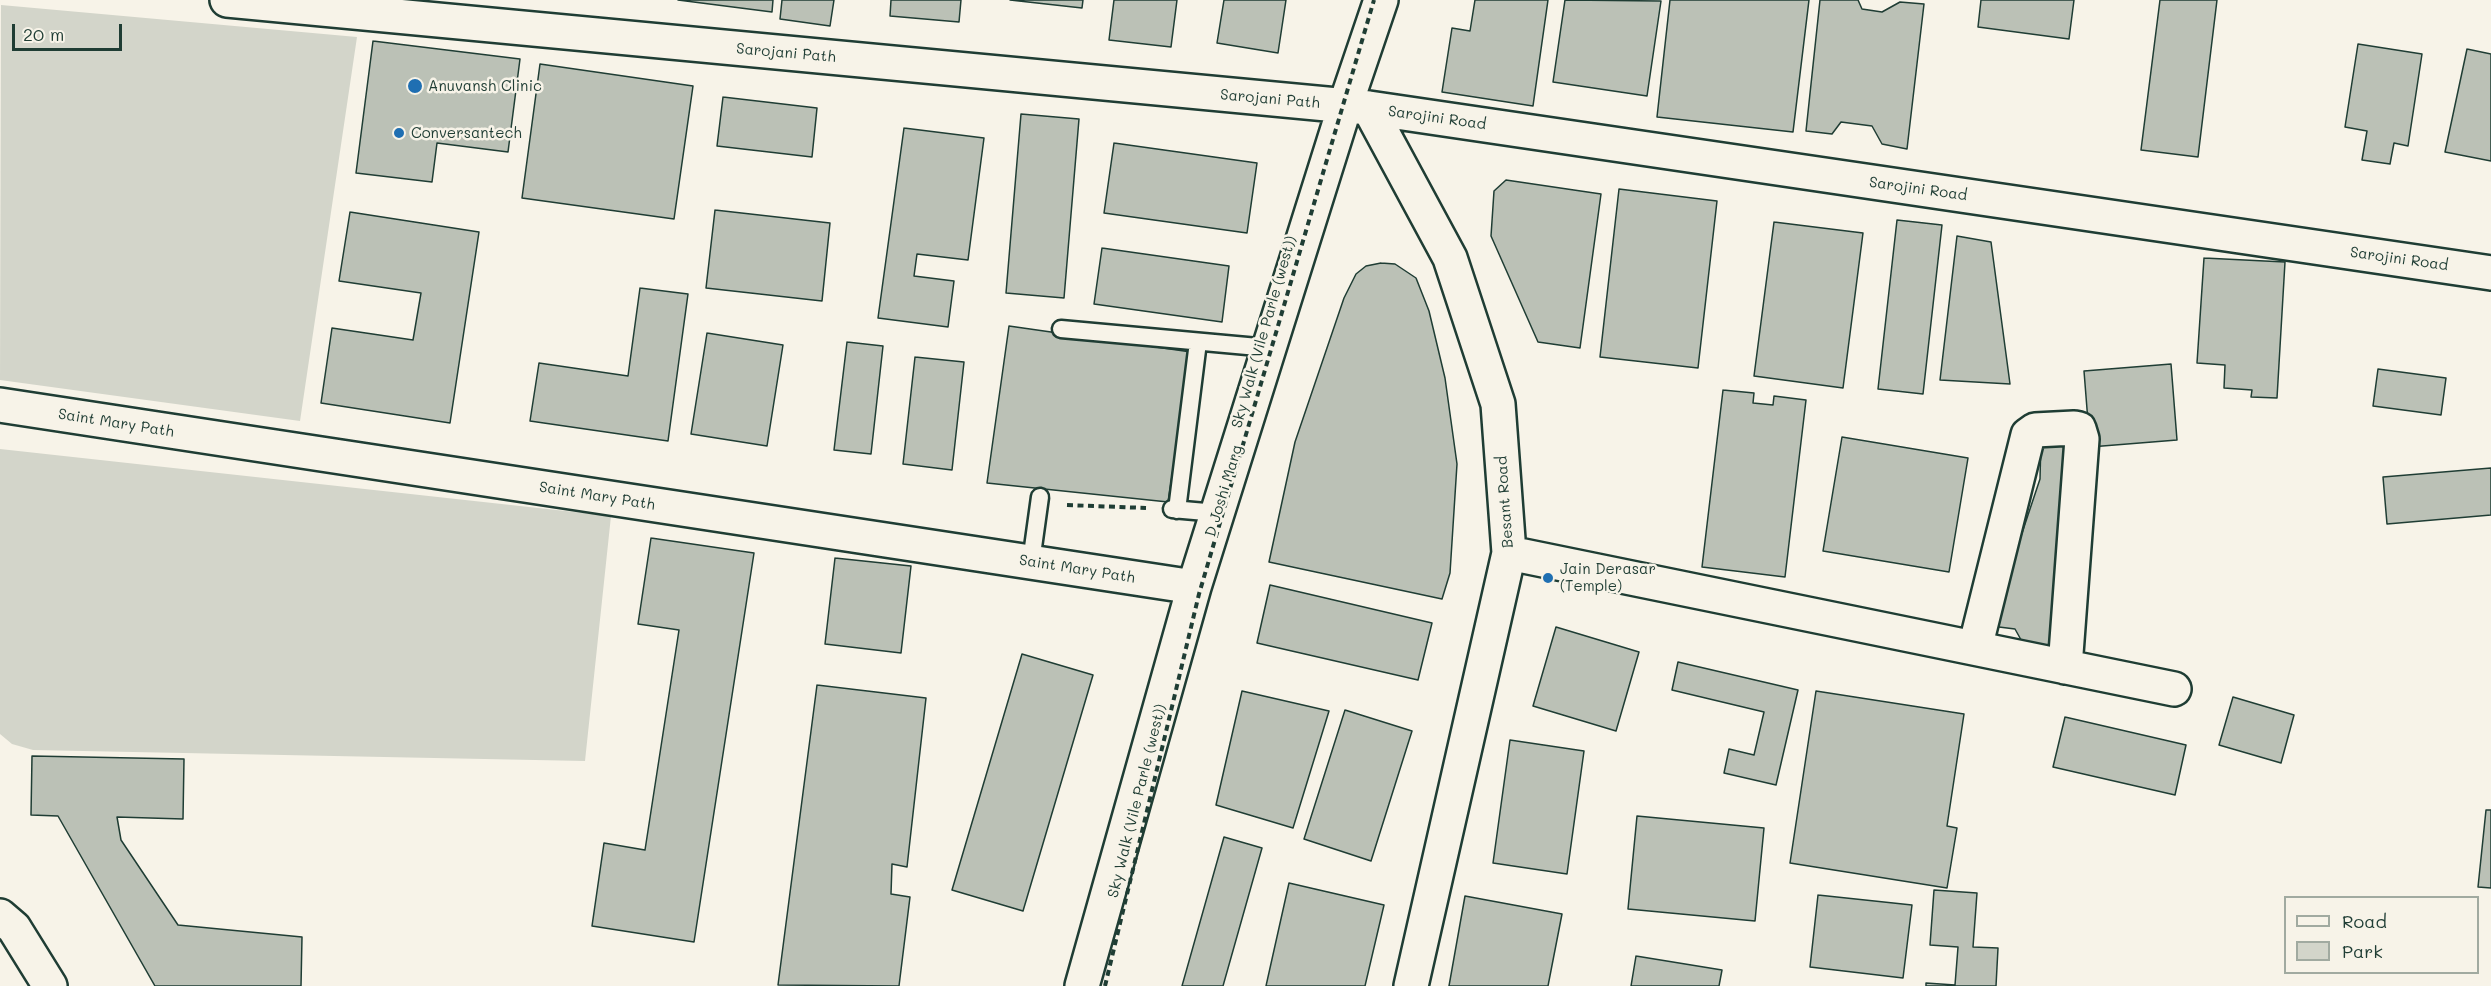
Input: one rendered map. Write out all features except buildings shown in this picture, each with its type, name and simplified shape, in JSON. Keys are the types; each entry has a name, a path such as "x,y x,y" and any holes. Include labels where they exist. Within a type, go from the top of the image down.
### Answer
{"street":[{"name":"Sarojani Path","path":"227,0 1357,107"},
{"name":"D Joshi Marg","path":"1083,986 1194,587 1269,348 1357,107 1381,0"},
{"name":"Sarojini Road","path":"1357,107 2491,273"},
{"name":"Besant Road","path":"1357,107 1450,258 1498,404 1509,553 1411,986"},
{"name":"Saint Mary Path","path":"0,405 1194,587"},
{"path":"1976,644 2028,435 2035,430 2074,428 2079,429 2082,439 2066,661"},
{"path":"1509,553 2066,661 2174,689"},
{"path":"5,924 50,986"}],"lane":[{"path":"1061,329 1269,348"},
{"path":"1197,342 1175,510 1217,513"},
{"path":"1031,562 1040,500"}],"path":[{"name":"Sky Walk (Vile Parle (west))","path":"1105,986 1199,594 1374,0"},
{"path":"1040,500 1175,510"}],"green space":[{"path":"1,5 357,37 300,421 0,380"},
{"path":"0,449 611,516 585,761 33,750 12,744 0,734"}],"place":[{"name":"Anuvansh Clinic","path":"415,86"},
{"name":"Conversantech","path":"399,133"},
{"name":"Jain Derasar (Temple)","path":"1548,578"}]}
